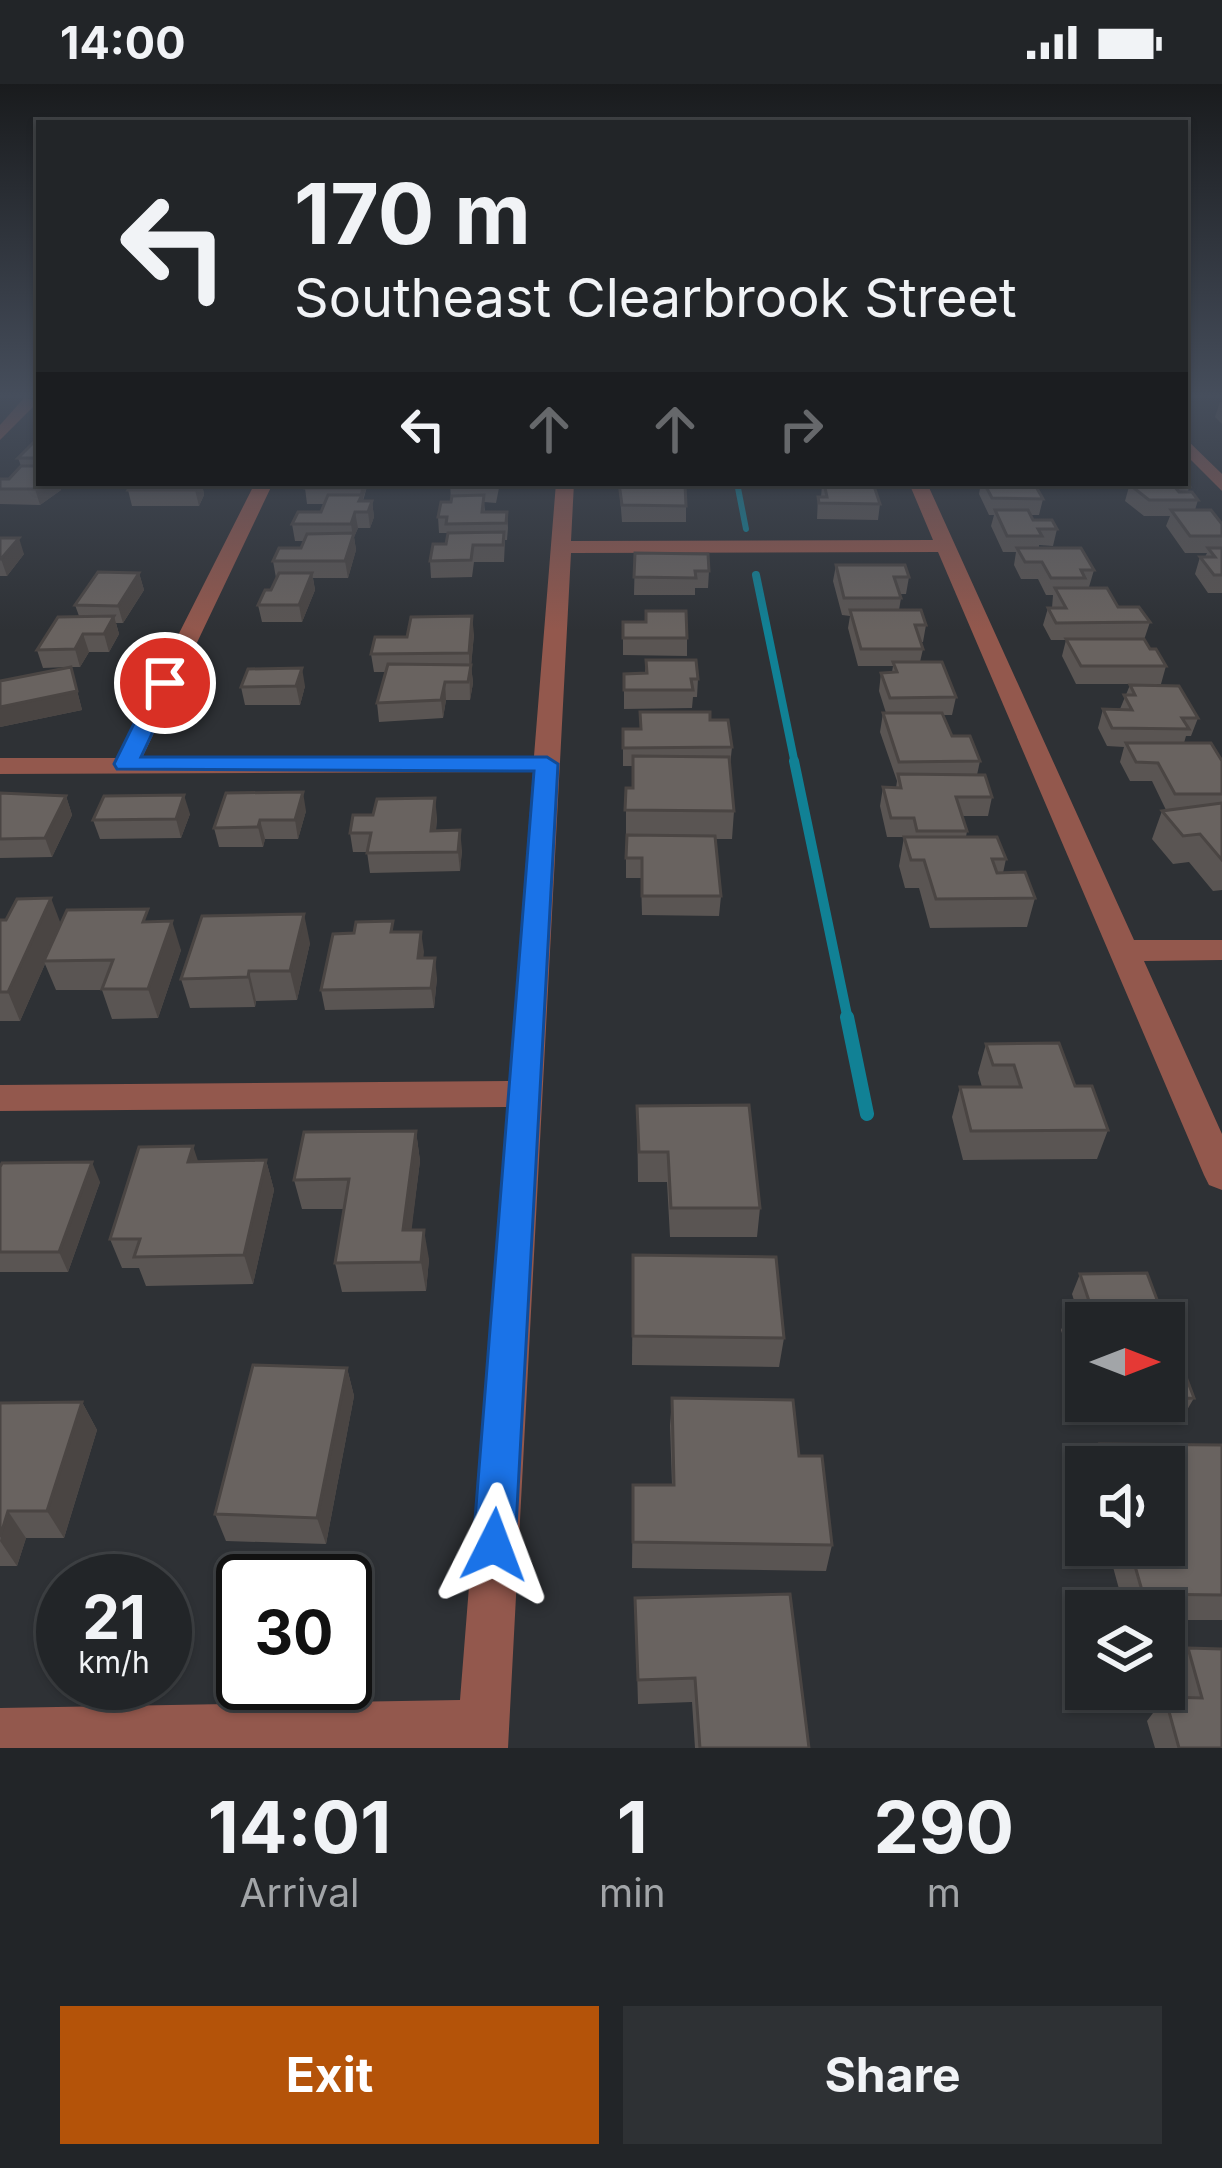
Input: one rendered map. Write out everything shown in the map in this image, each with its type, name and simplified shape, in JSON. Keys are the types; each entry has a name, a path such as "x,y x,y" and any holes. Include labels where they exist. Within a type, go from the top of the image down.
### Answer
{"street":[{"path":"126,764 263,486"},
{"path":"0,1734 482,1737 565,486"},
{"path":"919,486 1222,1175"},
{"path":"561,547 945,546"},
{"path":"0,766 547,764"},
{"path":"1124,951 1222,950"},
{"path":"0,1098 522,1094"}],"building":[{"path":"36,476 40,486 0,489 0,479"},
{"path":"130,486 197,486 195,490 128,490"},
{"path":"305,486 361,486 360,488"},
{"path":"619,486 685,486 686,506 622,505"},
{"path":"825,486 874,486 880,504 819,503 818,497 827,497"},
{"path":"986,486 1036,486 1043,499 992,498"},
{"path":"1131,486 1174,486 1179,492 1192,492 1198,500 1149,500"},
{"path":"328,495 362,495 359,501 372,501 368,512 355,512 351,524 292,524 298,512 321,512"},
{"path":"484,495 482,512 507,512 506,523 446,524 447,517 438,517 441,502 451,502 452,496"},
{"path":"995,510 1028,510 1033,520 1052,520 1057,529 1038,529 1042,536 1007,536"},
{"path":"1171,510 1211,510 1222,524 1222,536 1190,536"},
{"path":"504,532 503,545 473,545 471,560 430,561 433,544 446,544 448,533"},
{"path":"354,533 345,561 273,561 279,548 301,548 307,534"},
{"path":"0,538 19,538 1,559 0,559"},
{"path":"1017,548 1081,548 1094,570 1081,570 1085,578 1051,578 1042,562 1025,562"},
{"path":"1208,548 1222,548 1222,575 1214,575 1200,557 1215,557"},
{"path":"635,553 708,554 709,571 695,571 696,578 634,577"},
{"path":"836,565 905,565 909,577 894,577 901,598 844,598"},
{"path":"98,572 139,573 118,606 75,605"},
{"path":"279,573 312,573 299,605 258,605 265,590 271,590"},
{"path":"1055,588 1107,588 1118,607 1139,607 1150,622 1056,623 1048,608 1066,608"},
{"path":"850,610 921,610 926,625 915,625 923,649 861,649"},
{"path":"646,611 686,611 687,638 623,638 623,622 646,622"},
{"path":"114,616 104,634 83,634 75,649 37,650 58,617"},
{"path":"472,616 469,653 371,654 375,637 407,637 411,617"},
{"path":"1066,639 1144,639 1166,666 1081,666"},
{"path":"646,660 696,660 698,679 691,679 693,690 624,690 624,674 647,673"},
{"path":"893,662 942,662 956,697 890,698 881,673 897,672"},
{"path":"388,664 471,665 468,682 445,682 441,700 377,703"},
{"path":"71,667 77,691 0,707 0,681"},
{"path":"302,668 296,686 241,687 248,669"},
{"path":"1130,685 1179,686 1198,718 1182,718 1189,729 1112,728 1103,709 1132,710 1124,695 1135,695"},
{"path":"640,712 710,712 710,720 728,720 732,747 623,748 623,729 641,729"},
{"path":"883,713 942,713 952,736 970,736 980,761 899,762"},
{"path":"1126,743 1211,743 1222,761 1222,794 1175,794 1158,763 1136,762"},
{"path":"633,756 729,757 734,811 625,810 626,788 633,788"},
{"path":"898,774 985,775 992,797 956,797 967,831 917,831 914,818 891,818 883,787 901,788"},
{"path":"303,792 295,820 214,828 226,793"},
{"path":"0,793 66,796 45,838 0,839"},
{"path":"184,795 176,819 93,820 104,796"},
{"path":"435,798 431,831 460,830 458,852 367,853 371,833 350,833 353,815 373,815 377,799"},
{"path":"1222,803 1222,860 1200,834 1183,836 1162,811"},
{"path":"627,835 715,836 721,896 642,896 642,858 626,858"},
{"path":"904,837 997,837 1006,859 992,859 997,873 1025,872 1035,898 936,899 924,860 911,860"},
{"path":"51,898 8,992 0,992 0,920 6,920 17,899"},
{"path":"148,909 143,922 172,921 148,989 102,989 113,960 44,961 67,910"},
{"path":"304,914 290,971 181,979 202,916"},
{"path":"393,921 391,932 421,932 418,958 435,958 431,988 321,990 333,934 354,933 356,922"},
{"path":"1059,1043 1075,1086 1092,1086 1108,1130 971,1131 960,1087 1021,1087 1014,1065 993,1065 986,1044"},
{"path":"749,1105 760,1208 671,1208 668,1152 639,1152 637,1106"},
{"path":"416,1131 403,1230 424,1230 421,1262 335,1263 349,1179 294,1180 304,1132"},
{"path":"193,1146 188,1162 266,1160 244,1255 134,1257 140,1239 110,1239 139,1147"},
{"path":"92,1162 59,1252 0,1252 2,1163"},
{"path":"633,1255 776,1257 784,1338 633,1336"},
{"path":"1147,1273 1158,1302 1089,1302 1080,1274"},
{"path":"253,1365 347,1368 317,1518 215,1514"},
{"path":"1185,1374 1194,1398 1185,1398"},
{"path":"672,1398 793,1400 799,1456 822,1456 832,1545 633,1542 633,1485 674,1485"},
{"path":"82,1402 47,1511 8,1511 0,1537 0,1403"},
{"path":"1222,1445 1222,1595 1142,1590 1135,1566 1185,1566 1185,1446 1101,1446"},
{"path":"790,1594 809,1748 700,1748 695,1678 638,1680 635,1598"},
{"path":"1188,1648 1222,1649 1222,1748 1179,1748 1169,1710 1185,1710 1185,1698 1202,1698"}],"waterway":[{"path":"738,486 746,529"},
{"path":"756,575 795,764"},
{"path":"794,761 848,1020"},
{"path":"847,1017 867,1114"}],"route":[{"path":"165,683 126,764 547,764 494,1545"}]}
